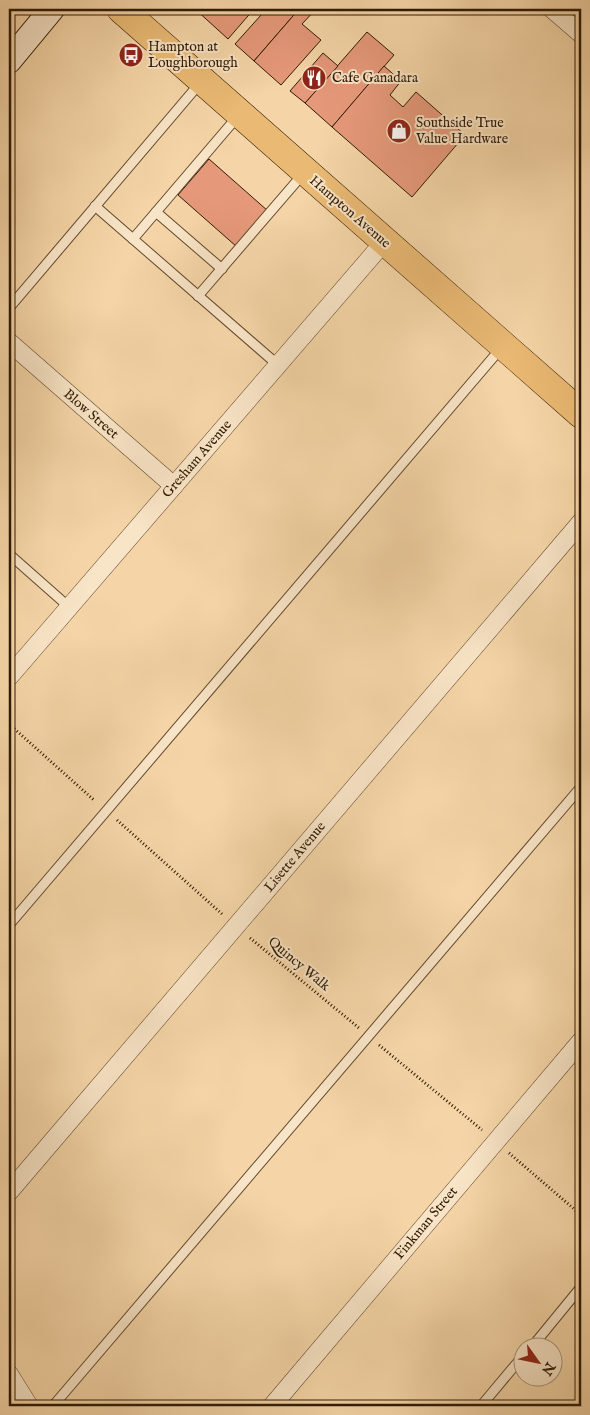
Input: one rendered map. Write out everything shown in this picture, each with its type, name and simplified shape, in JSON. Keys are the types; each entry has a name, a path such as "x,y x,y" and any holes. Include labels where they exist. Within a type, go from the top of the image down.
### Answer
{"main road":[{"path":"9,61 52,9"},
{"name":"Hampton Avenue","path":"121,9 581,414"}],"street":[{"path":"552,9 581,34"},
{"name":"Gresham Avenue","path":"9,676 384,242"},
{"name":"Blow Street","path":"9,342 174,486"},
{"name":"Lisette Avenue","path":"9,1192 581,522"},
{"name":"Finkman Street","path":"272,1406 581,1041"},
{"path":"9,1374 29,1406"}],"lane":[{"path":"9,308 202,80"},
{"path":"133,240 240,114"},
{"path":"198,296 304,172"},
{"path":"95,206 278,365"},
{"path":"156,212 222,268"},
{"path":"9,924 503,346"},
{"path":"9,554 69,607"},
{"path":"53,1406 581,787"},
{"path":"539,1338 581,1287"},
{"path":"481,1406 512,1369"}],"path":[{"name":"Quincy Walk","path":"9,724 236,926 581,1215"}],"building":[{"path":"195,9 254,9 228,39"},
{"path":"256,9 299,9 254,61 235,44 262,14"},
{"path":"299,9 316,9 302,24 321,40 281,85 254,61"},
{"path":"367,32 394,55 332,127 305,103"},
{"name":"Cafe Ganadara","path":"323,53 338,66 305,103 290,91"},
{"name":"Southside True Value Hardware","path":"384,66 401,81 390,95 403,107 416,92 465,135 412,197 332,127"},
{"path":"209,159 268,211 237,247 178,195"}],"place":[{"name":"Hampton at Loughborough","path":"131,55"},
{"name":"Cafe Ganadara","path":"314,78"},
{"name":"Southside True Value Hardware","path":"399,131"}]}
